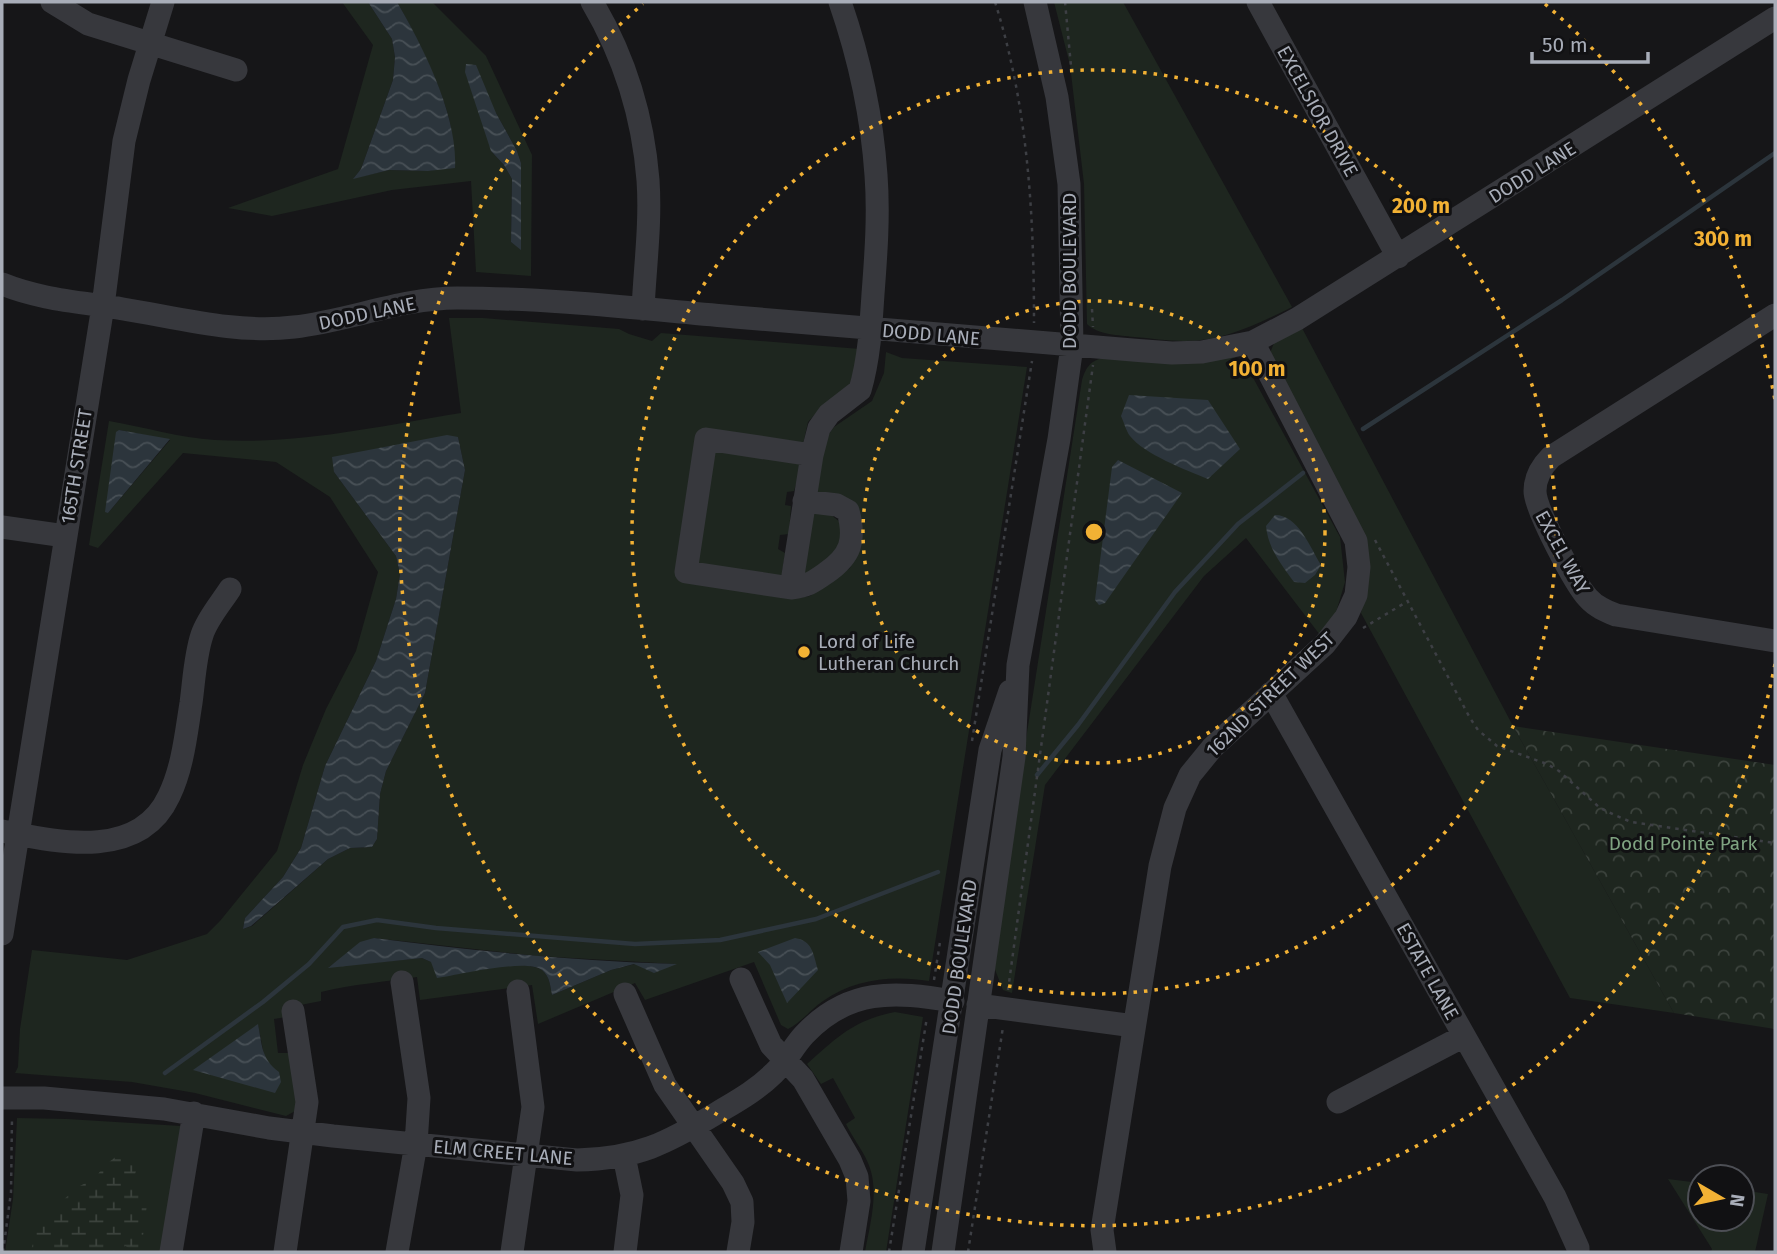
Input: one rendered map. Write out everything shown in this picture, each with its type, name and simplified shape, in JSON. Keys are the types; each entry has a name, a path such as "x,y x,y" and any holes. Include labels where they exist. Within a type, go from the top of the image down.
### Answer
{"street":[{"path":"52,2 88,24 236,70"},
{"name":"165TH STREET","path":"2,934 10,833 65,536 103,306 124,141 163,2"},
{"path":"592,2 603,20 628,80 645,149 648,206 643,309"},
{"path":"791,588 812,455 819,428 829,414 860,390 870,329 876,258 877,176 864,91 850,30 840,2"},
{"name":"DODD BOULEVARD","path":"943,1252 1014,757 1018,665 1059,439 1072,346 1069,184 1057,97 1035,2"},
{"name":"EXCELSIOR DRIVE","path":"1258,2 1398,257"},
{"name":"DODD LANE","path":"2,284 36,295 252,329 291,328 341,320 397,305 453,298 513,299 1072,346 1172,353 1202,352 1253,342 1297,319 1775,18"},
{"name":"EXCEL WAY","path":"1775,316 1551,457 1539,472 1535,489 1540,513 1584,593 1597,606 1616,615 1775,641"},
{"name":"162ND STREET WEST","path":"1104,1241 1160,866 1175,808 1191,775 1212,748 1325,644 1346,617 1356,595 1359,567 1356,541 1253,342"},
{"path":"804,501 837,505 848,511 852,526 849,548 843,561 807,586 791,588 686,572 706,439 812,455"},
{"path":"2,527 65,536"},
{"path":"10,833 67,843 96,844 123,837 150,822 169,798 180,767 202,633 230,589"},
{"name":"DODD BOULEVARD","path":"913,1252 943,1000 990,750 1018,665"},
{"name":"ESTATE LANE","path":"1271,693 1555,1196 1578,1252"},
{"path":"741,979 771,1045 803,1079 858,1177 859,1201 851,1252"},
{"path":"397,1252 416,1144 419,1098 401,982"},
{"path":"512,1252 533,1107 518,991"},
{"path":"625,994 665,1085 733,1183 742,1202 743,1223 738,1252"},
{"name":"ELM CREET LANE","path":"6,1106 44,1098 194,1113 303,1132 577,1160 604,1160 669,1142 755,1090 777,1072 804,1035 831,1013 860,999 888,994 943,1000"},
{"path":"978,1005 1135,1026"},
{"path":"285,1252 307,1102 293,1011"},
{"path":"1338,1102 1464,1036"},
{"path":"171,1252 194,1113"},
{"path":"624,1156 632,1195 625,1252"}],"path":[{"path":"971,746 1033,343 1034,264 1027,154 1020,97 995,2"},
{"path":"1370,531 1470,718 1488,739 1509,752 1547,764 1559,771 1600,808 1631,822 1775,844"},
{"path":"888,1252 923,1034 943,1000 941,936"},
{"path":"968,1252 1004,1025"},
{"path":"3,1252 10,1192 6,1106"}],"green space":[{"path":"342,2 368,2 392,39 395,57 393,80 361,169 354,178 389,170 439,169 446,154 451,138 447,110 431,70 397,2 432,2 486,56 532,155 531,276 476,272 471,181 392,190 272,216 228,208 338,169 373,45","holes":["496,113 521,163 521,249 511,242 512,179 491,151"]},
{"path":"1054,2 1123,2 1292,307 1239,331 1197,341 1115,335 1087,324 1084,184 1070,65"},
{"path":"449,318 483,318 619,329 652,341 661,333 860,349 850,384 808,422 794,491 787,492 785,505 791,506 789,534 780,535 778,549 785,553 782,574 771,596 799,598 810,596 850,568 858,541 816,491 822,443 834,427 872,401 884,373 886,352 902,358 1027,367 929,981 901,978 860,983 823,1001 788,1029 781,1025 754,962 645,1000 635,983 538,1024 532,985 420,1000 417,977 333,989 321,992 321,1001 285,1008 286,1017 274,1019 278,1053 292,1053 297,1110 286,1116 195,1093 132,1082 15,1073 18,1067 20,1029 32,950 127,960 207,934 277,851 303,765 326,709 356,651 378,572 330,497 276,462 183,453 98,548 89,545 109,421 189,437 246,441 308,437 461,413","holes":["119,430 170,440 108,513","458,437 465,470 425,693 386,771 380,794 377,839 372,847 350,848 328,859 252,926 243,929 245,918 283,877 301,848 325,766 376,661 396,599 400,574 396,556 334,472","374,938 537,956 675,964 635,964 611,970 552,995 545,973 535,967 522,965 431,962 422,958 329,967","258,1025 268,1064 194,1070"]},
{"path":"1302,328 1513,726 1674,1013 1570,998 1361,613 1369,570 1270,353 1274,343"},
{"path":"1107,357 1234,357 1245,363 1340,537 1345,582 1334,619 1320,635 1246,538 1204,576 1045,785 1012,993 1003,990 994,967 1007,861 1082,380 1090,364"},
{"path":"811,511 829,513 841,523 840,550 806,577 801,572"},
{"name":"Dodd Pointe Park","path":"1513,726 1775,765 1775,1029 1674,1013"},
{"path":"895,1012 923,1017 886,1252 865,1252 874,1196 872,1173 846,1124 855,1118 833,1078 821,1084 807,1064 857,1025"},
{"path":"17,1118 181,1126 163,1252 5,1252 13,1199"},
{"path":"117,1156 129,1156 137,1167 134,1178 148,1196 142,1244 136,1251 125,1246 119,1252 31,1252 35,1230 41,1221 50,1216 55,1207 78,1187 95,1178 105,1165"},
{"path":"1668,1179 1686,1181 1686,1208"},
{"path":"1756,1192 1768,1194 1755,1252 1711,1252 1712,1249 1702,1233 1756,1233"}],"water":[{"path":"368,2 397,2 417,39 445,104 451,126 455,168 428,171 389,170 353,179 361,169 393,80 395,57 392,39"},
{"path":"466,64 476,65 521,163 521,250 511,242 512,179 491,151 465,72"},
{"path":"1129,395 1208,400 1240,449 1208,479 1166,461 1136,443 1129,434 1121,416"},
{"path":"119,430 170,439 108,513 105,512 116,432"},
{"path":"447,435 458,437 465,470 425,693 386,771 380,794 377,839 372,847 350,848 328,859 251,926 243,929 245,918 283,877 301,848 325,766 376,661 396,599 400,574 396,556 334,472 332,457"},
{"path":"1118,460 1182,493 1105,603 1099,605 1095,600 1112,467"},
{"path":"1275,515 1283,516 1297,526 1321,565 1315,575 1305,583 1294,582 1272,549 1266,526"},
{"path":"374,938 526,955 677,964 654,973 634,964 611,970 552,995 547,975 534,967 507,966 437,978 431,962 422,958 328,968 360,942"},
{"path":"795,938 809,945 818,970 787,1003 770,965 758,952"},
{"path":"258,1024 266,1056 279,1072 281,1082 275,1093 193,1070"}],"waterway":[{"path":"1363,429 1562,300 1775,153"},
{"path":"1037,775 1078,725 1175,592 1238,524 1303,473"},
{"path":"165,1073 263,1002 309,964 343,927 377,920 436,928 635,944 720,940 816,919 938,872"}],"place":[{"name":"Lord of Life Lutheran Church","path":"804,652"}]}
